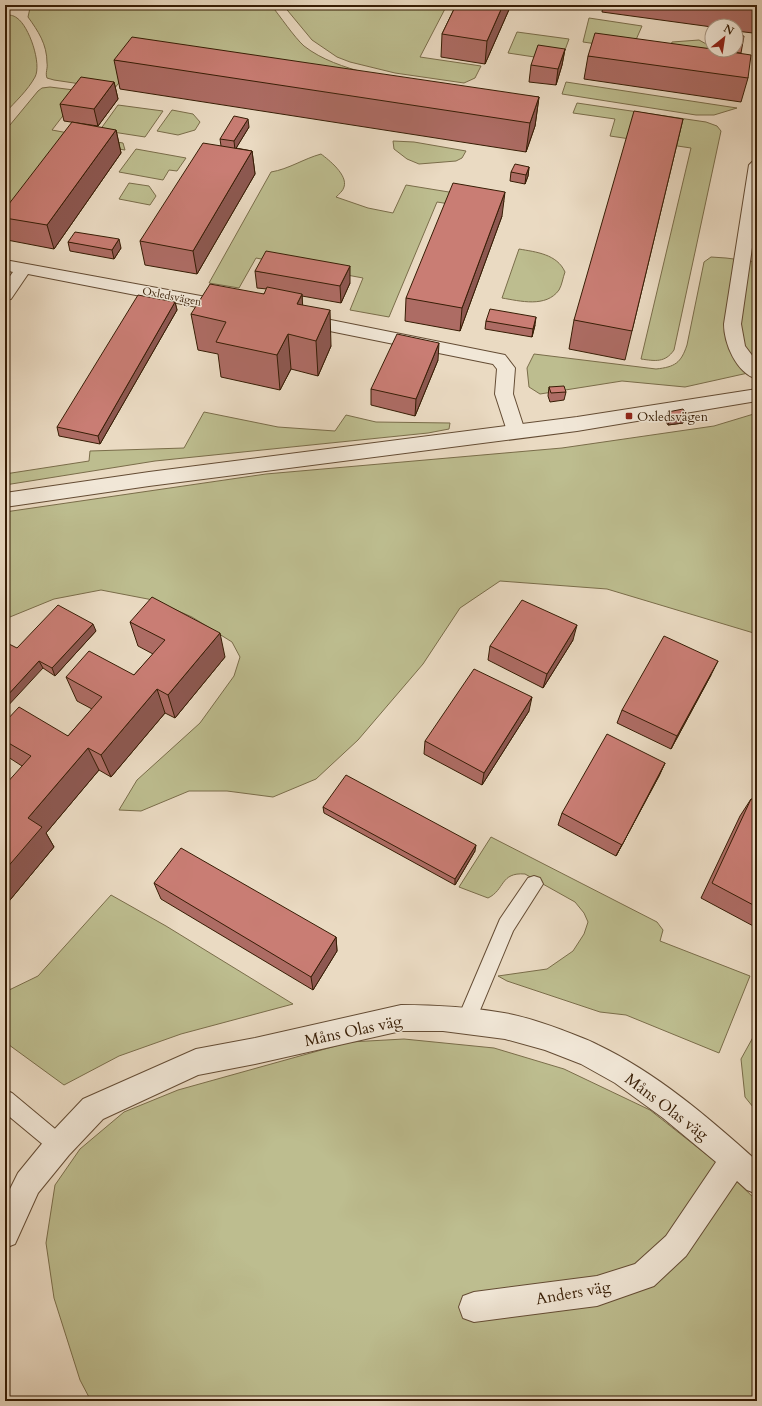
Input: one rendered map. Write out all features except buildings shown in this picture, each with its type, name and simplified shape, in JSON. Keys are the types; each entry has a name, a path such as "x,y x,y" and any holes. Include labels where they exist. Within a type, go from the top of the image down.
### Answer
{"street":[{"path":"757,165 733,313 732,334 734,344 743,359 757,373"},
{"name":"Oxledsvägen","path":"5,265 245,310"},
{"path":"5,295 23,269"},
{"path":"284,317 499,359 506,368 504,394 516,432"},
{"path":"5,500 150,479 516,432 757,395"},
{"name":"Måns Olas väg","path":"5,1234 9,1222 28,1183 59,1145 93,1109 196,1062 255,1051 401,1018 443,1018 505,1026 545,1037 589,1054 624,1074 673,1108 714,1141 757,1180"},
{"name":"Anders väg","path":"474,1307 597,1291 644,1276 676,1246 734,1160"}],"lane":[{"path":"466,1020 506,925 534,884"},
{"path":"5,1100 59,1145"}],"green space":[{"path":"39,5 271,5 304,46 318,55 334,62 366,73 141,55 114,89 54,80 47,78 47,56 44,44 28,17 30,8"},
{"path":"283,5 447,5 420,57 481,66 475,78 464,83 395,73 350,62 337,57 312,40"},
{"path":"5,15 16,17 22,22 26,29 36,55 37,71 29,87 5,113"},
{"path":"589,18 642,26 632,49 583,42"},
{"path":"517,32 569,39 561,61 508,53"},
{"path":"699,40 704,43 704,51 668,54 672,42"},
{"path":"566,82 737,108 714,115 696,115 562,94"},
{"path":"50,87 82,91 52,130 123,143 125,150 62,140 5,216 5,131 38,91 42,88"},
{"path":"577,103 706,122 717,126 721,131 674,350 663,359 641,359 691,148 610,136 615,119 573,113"},
{"path":"118,105 163,111 145,137 100,130"},
{"path":"172,110 193,114 200,122 195,130 178,135 157,131"},
{"path":"393,141 414,142 466,151 462,158 456,161 419,164 407,159 394,149"},
{"path":"136,149 186,158 177,171 169,170 163,180 119,172"},
{"path":"321,154 337,168 343,178 343,188 336,197 368,208 393,213 406,185 504,201 500,212 437,202 389,317 350,310 363,278 256,258 239,288 209,283 271,172 284,169"},
{"path":"129,183 149,186 156,196 150,205 119,199"},
{"path":"519,249 545,255 557,261 561,266 565,272 560,288 554,296 532,302 502,298"},
{"path":"711,257 757,262 757,371 685,387 622,381 540,394 529,387 527,368 534,354 656,369 668,367 676,363 680,360 687,345 704,262"},
{"path":"204,412 278,427 335,431 346,415 376,422 450,423 449,429 428,433 155,461 5,485 5,474 89,461 90,451 184,448"},
{"path":"757,413 757,634 607,589 500,581 460,608 423,664 358,740 316,779 273,797 227,791 189,791 141,811 119,810 137,780 200,723 234,676 240,657 232,642 192,617 153,600 101,590 54,599 5,619 5,512 266,474 562,448 714,426"},
{"path":"491,837 657,922 663,930 660,941 750,976 719,1053 626,1015 600,1012 507,981 498,976 547,969 573,951 584,934 588,922 584,913 575,902 525,874 511,876 493,895 488,898 459,887"},
{"path":"111,895 166,926 293,1004 181,1034 119,1056 64,1085 5,1042 5,992 38,976"},
{"path":"757,1030 757,1112 745,1097 741,1059"},
{"path":"404,1039 494,1048 564,1069 650,1110 721,1166 757,1201 757,1401 91,1401 80,1380 54,1298 46,1243 55,1185 80,1149 124,1112 178,1090 350,1042"}],"place":[{"name":"Oxledsvägen","path":"629,416"}]}
